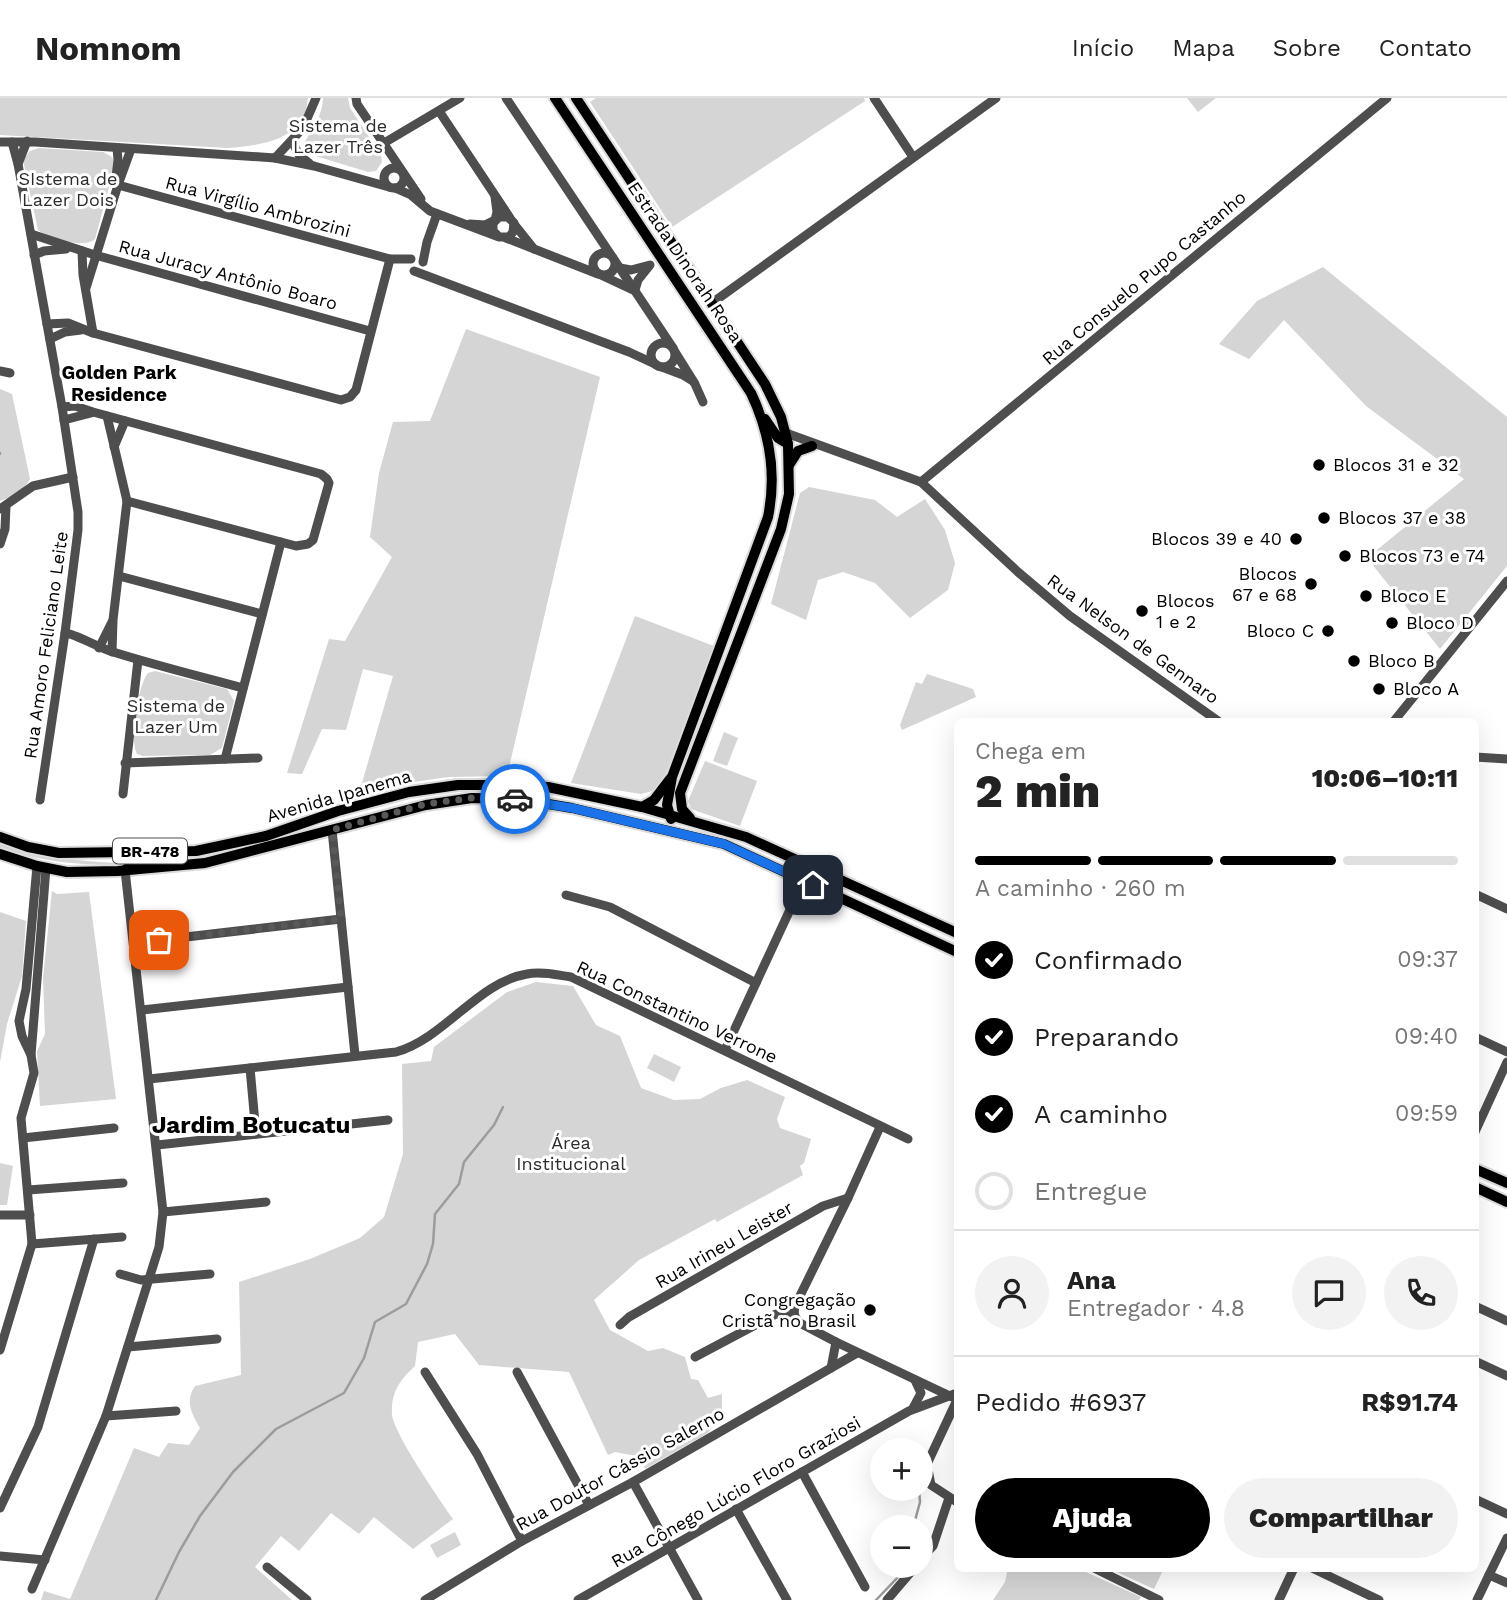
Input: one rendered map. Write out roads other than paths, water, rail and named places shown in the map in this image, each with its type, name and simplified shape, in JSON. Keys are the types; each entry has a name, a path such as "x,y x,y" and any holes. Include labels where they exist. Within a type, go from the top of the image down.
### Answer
{"main road":[{"name":"Estrada Dinorah Rosa","path":"555,98 751,393 763,417 771,453 773,494 768,517 672,776"},
{"name":"Estrada Dinorah Rosa","path":"576,98 765,384 787,438"},
{"path":"692,820 682,810 680,793 781,529 789,494 787,438 778,438 763,417"},
{"path":"789,465 799,451 818,446"},
{"path":"642,807 654,800 672,776"},
{"path":"672,776 667,804 669,814 680,833"},
{"name":"Avenida Ipanema","path":"0,837 28,847 59,853 196,851 249,840 409,792 458,785 548,787 642,807 746,836 954,932"},
{"name":"Avenida Ipanema","path":"0,854 67,872 213,862 426,804 472,798 518,799 559,805 724,844 954,951"},
{"path":"299,824 320,823 332,830"},
{"path":"125,870 136,861 186,855 196,851"},
{"path":"1479,1171 1507,1183"},
{"path":"1479,1189 1507,1202"}],"street":[{"path":"275,158 309,118 316,98"},
{"path":"356,98 357,104 425,208"},
{"path":"385,145 460,98"},
{"path":"506,98 674,350 703,402"},
{"path":"874,98 913,157"},
{"path":"712,303 996,98"},
{"name":"Rua Consuelo Pupo Castanho","path":"921,482 1387,98"},
{"path":"439,111 512,221 535,250"},
{"path":"18,164 27,141"},
{"path":"0,142 27,141 275,158 313,166 392,187 411,195 425,208 437,214 635,290"},
{"path":"292,141 299,155 313,166"},
{"name":"Rua Amoro Feliciano Leite","path":"12,142 50,339 78,512 65,633 40,800"},
{"path":"385,145 389,163 384,179 392,187"},
{"path":"117,148 118,169 115,181 118,185"},
{"path":"86,288 131,149"},
{"path":"361,178 374,178 394,168 402,172 404,180 400,186 392,187"},
{"name":"Rua Virgílio Ambrozini","path":"118,185 390,259 413,271 629,352 683,375 695,384"},
{"path":"494,192 497,212 493,231 502,238"},
{"path":"427,242 412,258 409,265 413,271 420,270 423,263 437,214"},
{"path":"463,223 479,225 502,216 512,221"},
{"path":"502,238 513,232 512,221"},
{"path":"593,229 596,257 593,269 600,275"},
{"name":"Rua Juracy Antônio Boaro","path":"31,234 95,255 370,331"},
{"name":"Rua Juracy Antônio Boaro","path":"34,255 56,249 79,250"},
{"path":"79,250 93,333"},
{"path":"567,263 596,257 631,270 650,265 638,280 635,290"},
{"path":"412,258 420,258 423,263"},
{"name":"Rua Virgílio Ambrozini","path":"390,259 412,258"},
{"path":"47,324 68,324 341,400 351,397 356,390 390,259"},
{"path":"600,275 612,272 615,262"},
{"name":"Rua Virgílio Ambrozini","path":"423,263 438,280"},
{"path":"653,349 660,343 670,345 674,350 674,361 670,365 659,366 651,358 653,349 657,340 656,324"},
{"path":"50,339 65,332 83,330"},
{"name":"Rua Virgílio Ambrozini","path":"629,352 646,353 653,349"},
{"path":"62,407 75,406 321,474 327,479 328,487 315,536 307,544 296,547 127,501"},
{"path":"64,420 93,412"},
{"path":"107,416 127,501 113,620 112,652"},
{"path":"114,447 125,421"},
{"name":"Rua Nelson de Gennaro","path":"787,438 921,482 1070,616 1214,718"},
{"path":"0,544 5,529 3,508 33,486 73,477"},
{"path":"0,533 1,539"},
{"path":"225,759 281,542"},
{"path":"119,576 262,614"},
{"path":"1396,718 1507,581"},
{"path":"99,648 113,620"},
{"path":"65,633 99,648 243,688"},
{"path":"63,645 69,646 83,641"},
{"path":"122,794 138,660"},
{"path":"1479,757 1507,759"},
{"path":"125,763 258,758"},
{"path":"332,830 355,1055"},
{"path":"31,1055 22,1036 19,1021 26,989 41,867"},
{"path":"0,1350 32,1244 21,1118 34,1073 31,1055 41,867"},
{"path":"32,1589 106,1416 159,1247 163,1212 157,1145 125,870"},
{"path":"793,876 794,901"},
{"path":"725,1049 794,901 813,885"},
{"path":"566,895 610,907 756,983"},
{"path":"1479,896 1507,909"},
{"path":"134,943 341,919"},
{"name":"Rua Constantino Verrone","path":"149,1079 396,1052 412,1047 488,991 528,973 571,977 908,1139"},
{"path":"142,1010 348,987"},
{"path":"1479,1039 1507,1052"},
{"path":"1479,1123 1507,1062"},
{"path":"250,1068 256,1134"},
{"path":"157,1145 388,1120"},
{"path":"880,1127 795,1306 794,1314 798,1322 857,1353 934,1389 954,1394"},
{"path":"23,1138 114,1128"},
{"path":"28,1190 123,1183"},
{"name":"Rua Irineu Leister","path":"620,1325 629,1317 823,1206 848,1198"},
{"path":"163,1212 266,1202"},
{"path":"0,1215 30,1215"},
{"path":"32,1244 122,1237"},
{"path":"0,1508 38,1427 94,1239"},
{"path":"120,1274 148,1280 210,1274"},
{"path":"1479,1308 1507,1321"},
{"path":"695,1357 776,1314 794,1314"},
{"path":"128,1347 217,1339"},
{"path":"831,1368 836,1342"},
{"name":"Rua Doutor Cássio Salerno","path":"425,1600 522,1541 633,1482 857,1353"},
{"path":"1479,1363 1507,1376"},
{"path":"425,1372 477,1454 522,1541"},
{"path":"517,1372 589,1505"},
{"path":"914,1379 921,1393"},
{"name":"Rua Cônego Lúcio Floro Graziosi","path":"909,1411 916,1405 924,1388 934,1389"},
{"name":"Rua Cônego Lúcio Floro Graziosi","path":"578,1600 909,1411 954,1396"},
{"path":"933,1546 953,1500 931,1485 927,1464 954,1400"},
{"path":"106,1416 176,1411"},
{"path":"802,1472 865,1587"},
{"path":"633,1482 698,1600"},
{"path":"1479,1501 1507,1514"},
{"path":"736,1509 786,1600"},
{"path":"1477,1600 1507,1538"},
{"path":"0,1556 44,1560"},
{"path":"267,1567 307,1600"},
{"path":"1102,1572 1159,1600"},
{"path":"1279,1600 1292,1572"},
{"path":"1320,1572 1379,1600"},
{"path":"1489,1575 1507,1583"},
{"path":"887,1600 906,1578"}],"waterway":[{"path":"156,1600 200,1516 233,1472 276,1429 344,1393 364,1358 375,1322 406,1304 427,1264 433,1244 435,1214 459,1184 464,1162 494,1125 503,1107"},
{"path":"916,1515 920,1501"},
{"path":"876,1600 897,1578"}],"place":[{"name":"Blocos 31 e 32","path":"1319,465"},
{"name":"Blocos 37 e 38","path":"1324,518"},
{"name":"Blocos 39 e 40","path":"1296,539"},
{"name":"Blocos 73 e 74","path":"1345,556"},
{"name":"Blocos 67 e 68","path":"1311,584"},
{"name":"Bloco E","path":"1366,596"},
{"name":"Blocos 1 e 2","path":"1142,611"},
{"name":"Bloco D","path":"1392,623"},
{"name":"Bloco C","path":"1328,631"},
{"name":"Bloco B","path":"1354,661"},
{"name":"Bloco A","path":"1379,689"},
{"name":"Congregação Cristã no Brasil","path":"870,1310"}],"district":[{"name":"Golden Park Residence","path":"119,383"},
{"name":"Jardim Botucatu","path":"251,1125"}],"park label":[{"name":"Sistema de Lazer Três","path":"338,136"},
{"name":"SIstema de Lazer Dois","path":"68,189"},
{"name":"Sistema de Lazer Um","path":"176,716"},
{"name":"Área Institucional","path":"571,1153"}]}
